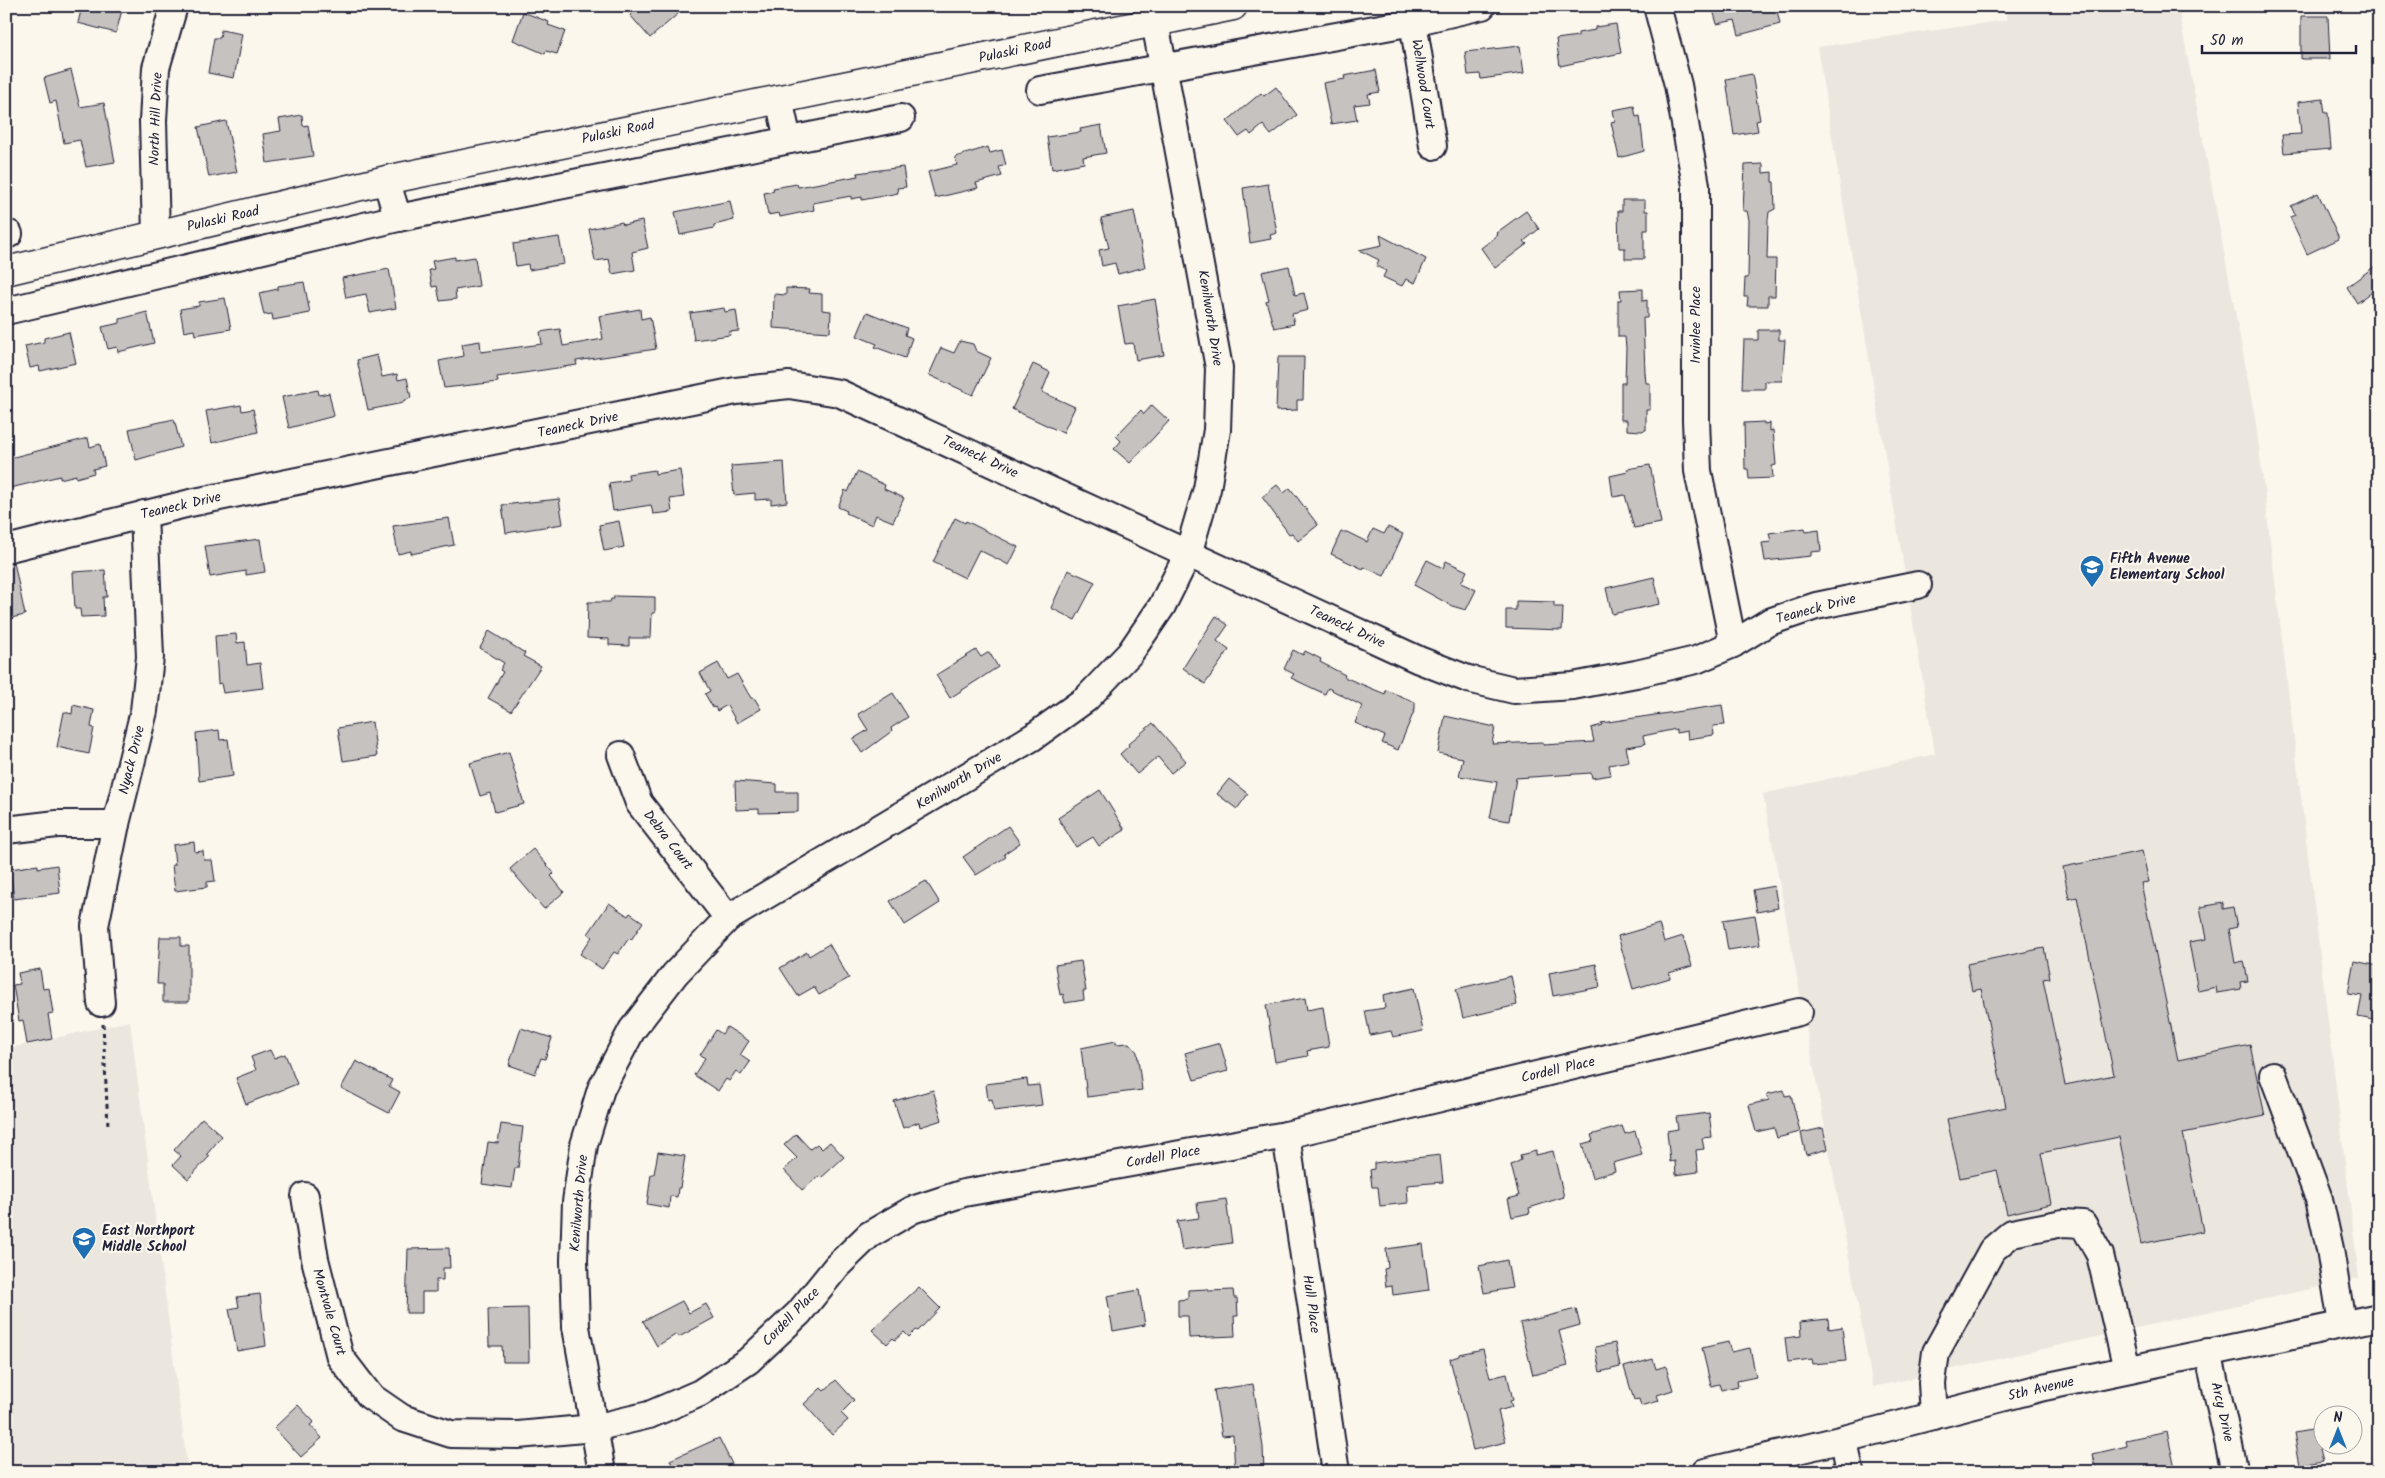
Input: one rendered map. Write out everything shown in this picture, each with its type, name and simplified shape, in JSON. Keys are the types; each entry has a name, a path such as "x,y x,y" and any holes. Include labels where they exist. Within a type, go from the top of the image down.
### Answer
{"main road":[{"name":"Pulaski Road","path":"6,271 386,180 779,99 1153,14 1233,6"}],"street":[{"name":"North Hill Drive","path":"156,235 152,121 156,68 174,6"},
{"path":"1040,90 1413,22 1482,6"},
{"name":"Irvinlee Place","path":"1657,6 1678,85 1696,185 1696,420 1698,471 1734,644"},
{"name":"Kenilworth Drive","path":"602,1472 576,1327 574,1260 576,1202 584,1145 601,1089 632,1030 675,974 728,918 1033,737 1086,699 1130,653 1162,606 1188,554 1207,489 1215,440 1219,368 1153,14"},
{"name":"Wellwood Court","path":"1413,22 1433,146"},
{"path":"779,99 788,140"},
{"path":"6,311 398,218 902,118"},
{"path":"386,180 398,218"},
{"name":"Teaneck Drive","path":"6,549 144,514 736,391 790,385 839,393 1419,660 1468,679 1514,690 1573,686 1696,660 1734,644 1769,622 1816,606 1918,585"},
{"name":"Nyack Drive","path":"101,1003 95,926 116,824 144,711 150,657 144,514"},
{"name":"Debra Court","path":"621,755 639,803 728,918"},
{"path":"6,830 57,824 116,824"},
{"name":"Cordell Place","path":"594,1428 649,1415 700,1394 748,1361 793,1319 837,1266 868,1234 912,1210 964,1193 1286,1136 1798,1012"},
{"path":"2273,1075 2320,1206 2330,1249 2342,1324"},
{"name":"Hull Place","path":"1286,1136 1336,1472"},
{"name":"Montvale Court","path":"305,1196 315,1260 340,1357 370,1396 402,1418 451,1434 518,1436 594,1428"},
{"path":"1934,1416 1932,1382 1936,1352 1992,1250 2012,1232 2063,1223 2082,1224 2100,1255 2127,1369"},
{"name":"5th Avenue","path":"1705,1472 1844,1439 2044,1387 2379,1317"},
{"name":"Arcy Drive","path":"2208,1352 2235,1472"},
{"path":"1844,1439 1850,1472"}],"path":[{"path":"101,1003 108,1126"}],"shaded area":[{"name":"Fifth Avenue Elementary School","path":"2004,6 2178,6 2256,423 2359,1278 1873,1387 1763,794 1935,754 1817,47 2007,20"},
{"name":"East Northport Middle School","path":"130,1021 188,1472 6,1472 6,1049"}],"building":[{"path":"82,6 123,6 116,33 78,23"},
{"path":"641,6 687,6 650,38 630,15"},
{"path":"1712,6 1776,6 1780,24 1739,35 1735,20 1717,24"},
{"path":"523,12 549,22 548,25 565,31 557,54 546,51 545,54 513,40"},
{"path":"2301,16 2328,16 2330,59 2301,59"},
{"path":"1616,24 1621,53 1560,66 1556,39 1578,36 1578,33 1595,30 1595,27"},
{"path":"221,30 242,34 234,78 208,73 214,38 220,38"},
{"path":"1520,46 1524,73 1481,79 1480,74 1468,75 1465,52"},
{"path":"71,70 80,107 104,103 115,162 86,167 80,140 64,143 56,101 50,103 44,78"},
{"path":"1376,70 1380,92 1368,94 1370,103 1354,105 1357,120 1331,124 1323,83 1345,79 1344,76"},
{"path":"1752,74 1760,120 1756,121 1758,131 1734,135 1726,79"},
{"path":"1276,87 1297,115 1271,135 1263,125 1251,135 1248,131 1239,137 1227,121 1261,93 1264,96"},
{"path":"2323,99 2325,113 2328,113 2331,149 2284,153 2282,135 2301,134 2298,102"},
{"path":"1634,106 1636,117 1640,116 1644,151 1619,158 1611,122 1615,121 1613,110"},
{"path":"302,115 303,126 308,125 313,156 267,163 263,134 281,131 279,119"},
{"path":"226,121 237,172 209,177 198,127"},
{"path":"1101,125 1106,153 1083,157 1084,163 1052,169 1047,137 1081,132 1080,129"},
{"path":"988,147 990,153 1002,150 1006,165 999,167 1002,176 976,183 978,188 935,198 928,172 957,165 955,157"},
{"path":"1763,164 1763,173 1772,172 1772,182 1774,182 1775,209 1769,212 1767,259 1776,259 1775,296 1768,296 1768,306 1747,306 1748,297 1744,297 1745,278 1748,278 1749,220 1747,211 1743,211 1745,165"},
{"path":"903,167 906,187 897,188 898,193 862,200 862,197 851,199 851,196 813,203 814,210 780,217 779,213 768,215 764,193 774,191 773,188 797,184 798,187 858,176 857,173"},
{"path":"1268,184 1277,233 1270,235 1271,239 1250,243 1243,188"},
{"path":"2318,193 2339,239 2307,254 2290,217 2295,215 2291,206"},
{"path":"1622,200 1645,200 1645,211 1648,211 1648,230 1644,230 1644,259 1625,259 1625,248 1619,248 1618,211 1622,211"},
{"path":"730,201 734,220 714,225 714,228 680,235 675,212"},
{"path":"1134,211 1145,267 1118,274 1115,263 1102,266 1099,250 1109,248 1101,218"},
{"path":"1526,211 1539,229 1524,241 1527,244 1495,268 1481,248 1498,235 1496,233"},
{"path":"642,221 648,248 632,252 635,270 612,274 609,259 595,261 589,229 622,222 623,225"},
{"path":"1380,235 1426,259 1415,283 1406,279 1402,286 1383,277 1386,271 1376,266 1379,260 1359,250 1382,245"},
{"path":"559,237 564,264 529,270 528,264 516,266 513,244"},
{"path":"455,257 455,260 475,257 479,286 455,290 456,299 440,301 437,286 432,287 429,270 434,269 432,261"},
{"path":"2379,263 2379,287 2357,303 2347,287"},
{"path":"1289,266 1295,295 1304,293 1308,310 1292,314 1294,324 1274,328 1266,301 1269,300 1262,272"},
{"path":"389,269 396,308 370,313 366,294 346,298 342,278"},
{"path":"304,282 310,313 273,320 272,314 264,315 259,293 278,289 278,286"},
{"path":"786,288 810,289 809,293 822,294 822,310 831,311 830,332 773,328 774,294 786,295"},
{"path":"1643,289 1643,301 1647,300 1647,318 1643,318 1645,373 1646,383 1650,383 1650,410 1646,410 1646,430 1641,431 1627,430 1627,420 1621,420 1621,383 1625,383 1626,348 1625,337 1618,337 1618,300 1621,300 1620,290"},
{"path":"225,298 231,329 195,335 194,330 184,332 180,309 199,306 199,302"},
{"path":"1155,299 1164,355 1136,360 1133,343 1125,344 1118,306"},
{"path":"724,308 725,312 736,310 739,331 729,332 730,335 694,340 690,313"},
{"path":"640,309 641,319 650,317 656,349 576,361 577,365 497,377 498,382 444,388 439,361 464,356 462,344 480,341 481,352 542,344 540,332 560,329 563,346 603,339 599,316"},
{"path":"147,312 154,343 118,352 117,347 108,349 102,327 120,323 120,319"},
{"path":"867,312 907,328 905,335 912,338 905,358 875,347 877,344 857,336"},
{"path":"1758,330 1779,330 1779,340 1785,340 1782,381 1765,381 1765,389 1742,389 1744,340 1758,340"},
{"path":"69,332 76,363 40,371 39,366 30,368 25,346 44,342 44,338"},
{"path":"960,341 973,344 976,351 991,358 973,395 929,375 941,348 954,353"},
{"path":"377,355 382,377 397,374 398,380 407,378 411,398 403,401 403,403 368,410 357,360"},
{"path":"1278,357 1304,357 1303,400 1297,400 1297,410 1276,411"},
{"path":"1033,364 1050,372 1042,392 1075,407 1063,433 1012,409"},
{"path":"318,390 319,395 329,393 334,416 289,428 282,397"},
{"path":"241,405 242,411 253,409 258,432 212,443 206,411"},
{"path":"1152,405 1169,421 1130,463 1114,449 1121,441 1116,436 1141,410 1144,414"},
{"path":"174,419 181,447 136,460 129,429"},
{"path":"1764,422 1764,424 1770,423 1770,431 1773,430 1776,465 1772,466 1773,478 1749,479 1748,469 1745,469 1744,423"},
{"path":"88,438 90,447 100,444 105,466 93,469 94,473 76,478 76,475 60,479 60,476 6,489 6,459"},
{"path":"784,462 787,502 771,504 771,499 755,500 755,493 734,495 731,466"},
{"path":"1650,465 1661,523 1634,528 1625,495 1613,497 1610,476 1628,472 1627,469"},
{"path":"655,470 655,474 680,470 684,497 670,499 672,512 653,514 651,505 613,511 609,483 629,480 628,474"},
{"path":"857,472 885,485 884,489 904,498 893,522 876,515 872,525 846,513 847,511 838,507 845,490 848,492"},
{"path":"1277,485 1284,493 1290,488 1318,525 1298,541 1292,533 1289,534 1262,497"},
{"path":"559,499 563,524 506,533 502,505"},
{"path":"449,518 454,545 411,554 411,551 398,554 393,526"},
{"path":"955,518 965,523 966,521 1018,547 1009,565 979,550 965,578 933,562"},
{"path":"619,521 624,547 604,551 599,525"},
{"path":"1388,527 1403,534 1384,576 1364,567 1363,569 1331,554 1341,532 1347,532 1367,542 1373,529 1384,534"},
{"path":"1805,528 1806,532 1819,530 1821,551 1811,552 1811,556 1765,561 1762,543 1771,542 1769,533"},
{"path":"260,539 265,572 246,575 246,571 210,577 205,546"},
{"path":"1427,560 1443,568 1446,561 1467,571 1461,583 1476,590 1466,610 1452,606 1414,585"},
{"path":"14,562 25,615 6,619 6,564"},
{"path":"105,570 107,597 103,597 104,616 81,617 80,609 75,609 73,572"},
{"path":"1068,570 1095,582 1075,620 1051,608"},
{"path":"1654,577 1660,604 1612,614 1606,588"},
{"path":"614,596 655,597 655,613 652,613 651,638 629,638 629,646 609,645 609,639 587,638 588,602 610,602 611,599 614,599"},
{"path":"1516,601 1554,602 1554,607 1563,607 1562,630 1506,628 1506,610 1516,610"},
{"path":"1216,616 1228,625 1217,641 1229,650 1205,684 1183,668"},
{"path":"489,631 525,653 523,656 541,666 511,711 488,698 503,672 500,670 504,663 480,648"},
{"path":"236,634 237,643 245,642 247,665 260,663 263,688 223,693 221,683 218,684 215,636"},
{"path":"976,650 981,657 989,652 998,667 950,698 936,675"},
{"path":"1293,650 1303,655 1305,651 1321,659 1320,662 1345,675 1344,677 1385,694 1386,690 1415,702 1415,709 1398,750 1382,743 1385,736 1355,723 1362,706 1328,688 1325,694 1291,678 1294,674 1284,669"},
{"path":"718,663 727,679 737,674 751,698 755,699 761,709 737,723 727,705 717,711 715,707 713,708 705,694 710,691 700,673"},
{"path":"893,693 908,717 891,728 892,731 862,753 853,739 868,730 858,714"},
{"path":"73,705 94,710 91,727 94,728 89,754 57,747 64,712 72,714"},
{"path":"1722,705 1725,725 1713,726 1714,735 1688,739 1687,731 1676,733 1676,729 1643,736 1645,744 1626,747 1629,761 1609,765 1611,775 1592,778 1591,773 1516,778 1509,821 1490,818 1497,782 1459,776 1463,758 1438,753 1445,716 1495,727 1492,744 1543,742 1543,745 1594,742 1591,728 1602,725 1601,723"},
{"path":"372,722 377,756 343,761 338,728"},
{"path":"1153,723 1186,761 1171,773 1158,757 1137,774 1120,754 1129,746 1128,744"},
{"path":"219,730 220,740 228,739 233,776 199,781 196,733"},
{"path":"509,752 524,804 495,812 490,793 480,796 470,763"},
{"path":"1229,779 1248,794 1237,809 1217,794"},
{"path":"735,781 777,784 777,792 798,792 798,812 759,813 759,809 736,810"},
{"path":"1100,790 1125,830 1099,846 1093,837 1076,847 1058,818"},
{"path":"1008,826 1020,843 1004,854 1006,857 976,875 963,857"},
{"path":"194,842 195,852 203,851 204,860 212,860 215,881 207,882 207,887 175,891 172,865 175,865 173,845"},
{"path":"533,849 554,873 551,876 564,892 544,909 510,869"},
{"path":"2142,851 2149,882 2141,883 2178,1060 2250,1045 2265,1116 2183,1133 2203,1231 2141,1244 2119,1137 2041,1153 2051,1204 2007,1214 1997,1170 1960,1178 1947,1119 2006,1107 1981,989 1972,991 1967,964 2044,948 2050,978 2043,979 2065,1085 2114,1075 2077,897 2069,899 2063,867"},
{"path":"38,865 38,868 57,865 60,893 14,899 10,869"},
{"path":"926,881 940,903 905,925 890,901"},
{"path":"1774,886 1778,908 1757,912 1753,890"},
{"path":"609,903 628,916 630,913 643,922 631,940 629,938 618,954 614,952 602,969 580,954 592,937 588,934"},
{"path":"2223,903 2223,909 2233,907 2237,927 2229,929 2235,963 2244,961 2248,981 2240,982 2241,989 2217,993 2216,987 2198,991 2189,942 2206,939 2200,907"},
{"path":"1755,915 1760,945 1728,950 1723,920"},
{"path":"1659,924 1664,942 1683,936 1692,966 1669,973 1670,978 1633,989 1618,936"},
{"path":"160,937 181,937 181,946 189,946 189,1002 163,1002 163,984 157,984"},
{"path":"829,944 849,978 819,995 814,987 798,996 780,968 807,952 809,956"},
{"path":"1081,961 1086,991 1083,991 1084,1000 1065,1003 1063,994 1060,995 1055,965"},
{"path":"2354,961 2379,966 2379,1021 2358,1017 2362,996 2348,994"},
{"path":"1596,964 1600,987 1553,996 1549,973"},
{"path":"40,969 43,989 49,988 53,1013 48,1014 52,1039 27,1044 23,1020 19,1021 13,985 20,984 18,973"},
{"path":"1511,976 1517,1005 1463,1018 1456,989"},
{"path":"1414,988 1423,1031 1393,1037 1391,1031 1370,1035 1365,1011 1385,1008 1383,995"},
{"path":"1305,998 1307,1010 1323,1007 1329,1047 1307,1051 1308,1056 1275,1062 1266,1005"},
{"path":"727,1027 749,1041 740,1055 750,1062 741,1075 736,1071 729,1081 726,1079 718,1091 694,1075 705,1058 700,1055 716,1030 722,1034"},
{"path":"521,1028 552,1038 545,1059 541,1058 535,1074 509,1065"},
{"path":"1116,1041 1116,1044 1129,1043 1137,1052 1142,1090 1087,1097 1081,1048"},
{"path":"1220,1043 1228,1071 1194,1080 1185,1053"},
{"path":"270,1050 274,1058 285,1054 297,1084 246,1104 236,1078 256,1070 251,1057"},
{"path":"356,1061 392,1080 389,1086 400,1092 389,1113 341,1088"},
{"path":"1027,1079 1028,1086 1039,1085 1042,1105 994,1111 992,1099 988,1100 986,1084"},
{"path":"933,1090 942,1120 920,1127 919,1122 903,1128 894,1101"},
{"path":"1784,1090 1785,1096 1791,1095 1800,1132 1777,1138 1774,1128 1756,1132 1749,1105 1769,1100 1767,1094"},
{"path":"1709,1113 1712,1137 1702,1138 1704,1149 1696,1150 1698,1172 1676,1175 1675,1161 1670,1162 1667,1131 1678,1129 1676,1117"},
{"path":"202,1118 222,1136 207,1154 210,1156 188,1179 173,1165 181,1156 174,1150"},
{"path":"501,1124 523,1127 518,1168 515,1168 512,1188 482,1184 488,1142 498,1143"},
{"path":"1622,1126 1625,1134 1635,1131 1642,1155 1613,1163 1615,1171 1592,1178 1582,1144 1593,1141 1591,1135"},
{"path":"1823,1128 1828,1149 1806,1155 1801,1133"},
{"path":"796,1134 810,1149 817,1144 822,1149 830,1142 844,1157 821,1178 819,1176 802,1190 784,1170 797,1158 784,1145"},
{"path":"1536,1151 1536,1155 1553,1151 1564,1197 1529,1208 1530,1213 1512,1217 1508,1199 1519,1196 1511,1165 1521,1160 1520,1155"},
{"path":"658,1152 685,1156 680,1188 678,1188 677,1197 670,1196 669,1208 647,1204 651,1174 654,1174"},
{"path":"1440,1155 1443,1182 1407,1185 1408,1203 1380,1206 1378,1187 1372,1187 1370,1170 1374,1169 1374,1163"},
{"path":"1226,1199 1232,1243 1182,1250 1177,1221 1199,1218 1197,1203"},
{"path":"1423,1244 1429,1290 1393,1295 1392,1286 1386,1287 1384,1269 1388,1268 1386,1249"},
{"path":"449,1248 450,1268 443,1268 443,1280 436,1280 436,1292 422,1292 422,1313 406,1313 408,1249"},
{"path":"1507,1260 1512,1288 1484,1293 1479,1266"},
{"path":"919,1287 940,1308 918,1331 916,1330 909,1337 904,1332 887,1344 872,1330"},
{"path":"1208,1289 1208,1291 1233,1290 1234,1298 1237,1298 1238,1316 1234,1316 1235,1336 1189,1338 1188,1316 1178,1316 1178,1300 1188,1299 1188,1290"},
{"path":"1139,1290 1145,1325 1113,1331 1107,1296"},
{"path":"260,1294 266,1346 237,1351 229,1309 239,1307 237,1297"},
{"path":"682,1301 689,1313 706,1304 714,1318 679,1337 677,1334 657,1346 643,1321"},
{"path":"528,1308 529,1362 503,1362 502,1346 489,1346 488,1309"},
{"path":"1576,1309 1580,1325 1559,1331 1568,1366 1533,1375 1520,1323"},
{"path":"1828,1319 1829,1329 1842,1327 1846,1361 1813,1364 1812,1359 1788,1362 1785,1338 1801,1336 1800,1322"},
{"path":"1728,1342 1731,1352 1750,1348 1756,1377 1737,1381 1738,1386 1721,1390 1719,1384 1711,1386 1702,1348"},
{"path":"1615,1343 1620,1367 1600,1372 1595,1347"},
{"path":"1483,1349 1490,1378 1507,1374 1513,1400 1510,1401 1512,1407 1498,1411 1506,1442 1473,1450 1450,1359 1459,1356 1459,1354"},
{"path":"1653,1359 1656,1369 1666,1366 1673,1390 1657,1395 1659,1401 1641,1406 1639,1399 1634,1400 1624,1367"},
{"path":"836,1380 854,1400 841,1413 848,1420 832,1435 804,1404 821,1388 824,1391"},
{"path":"1253,1384 1263,1447 1264,1472 1235,1472 1233,1435 1222,1436 1214,1390"},
{"path":"298,1405 314,1422 310,1425 322,1438 301,1457 274,1428"},
{"path":"2312,1430 2312,1456 2322,1456 2323,1461 2300,1465 2294,1433"},
{"path":"2167,1431 2176,1472 2097,1472 2093,1454 2127,1446 2126,1440"},
{"path":"719,1438 732,1464 716,1472 675,1472 670,1460"}],"place":[{"name":"Fifth Avenue Elementary School","path":"2092,588"},
{"name":"East Northport Middle School","path":"84,1260"}]}
